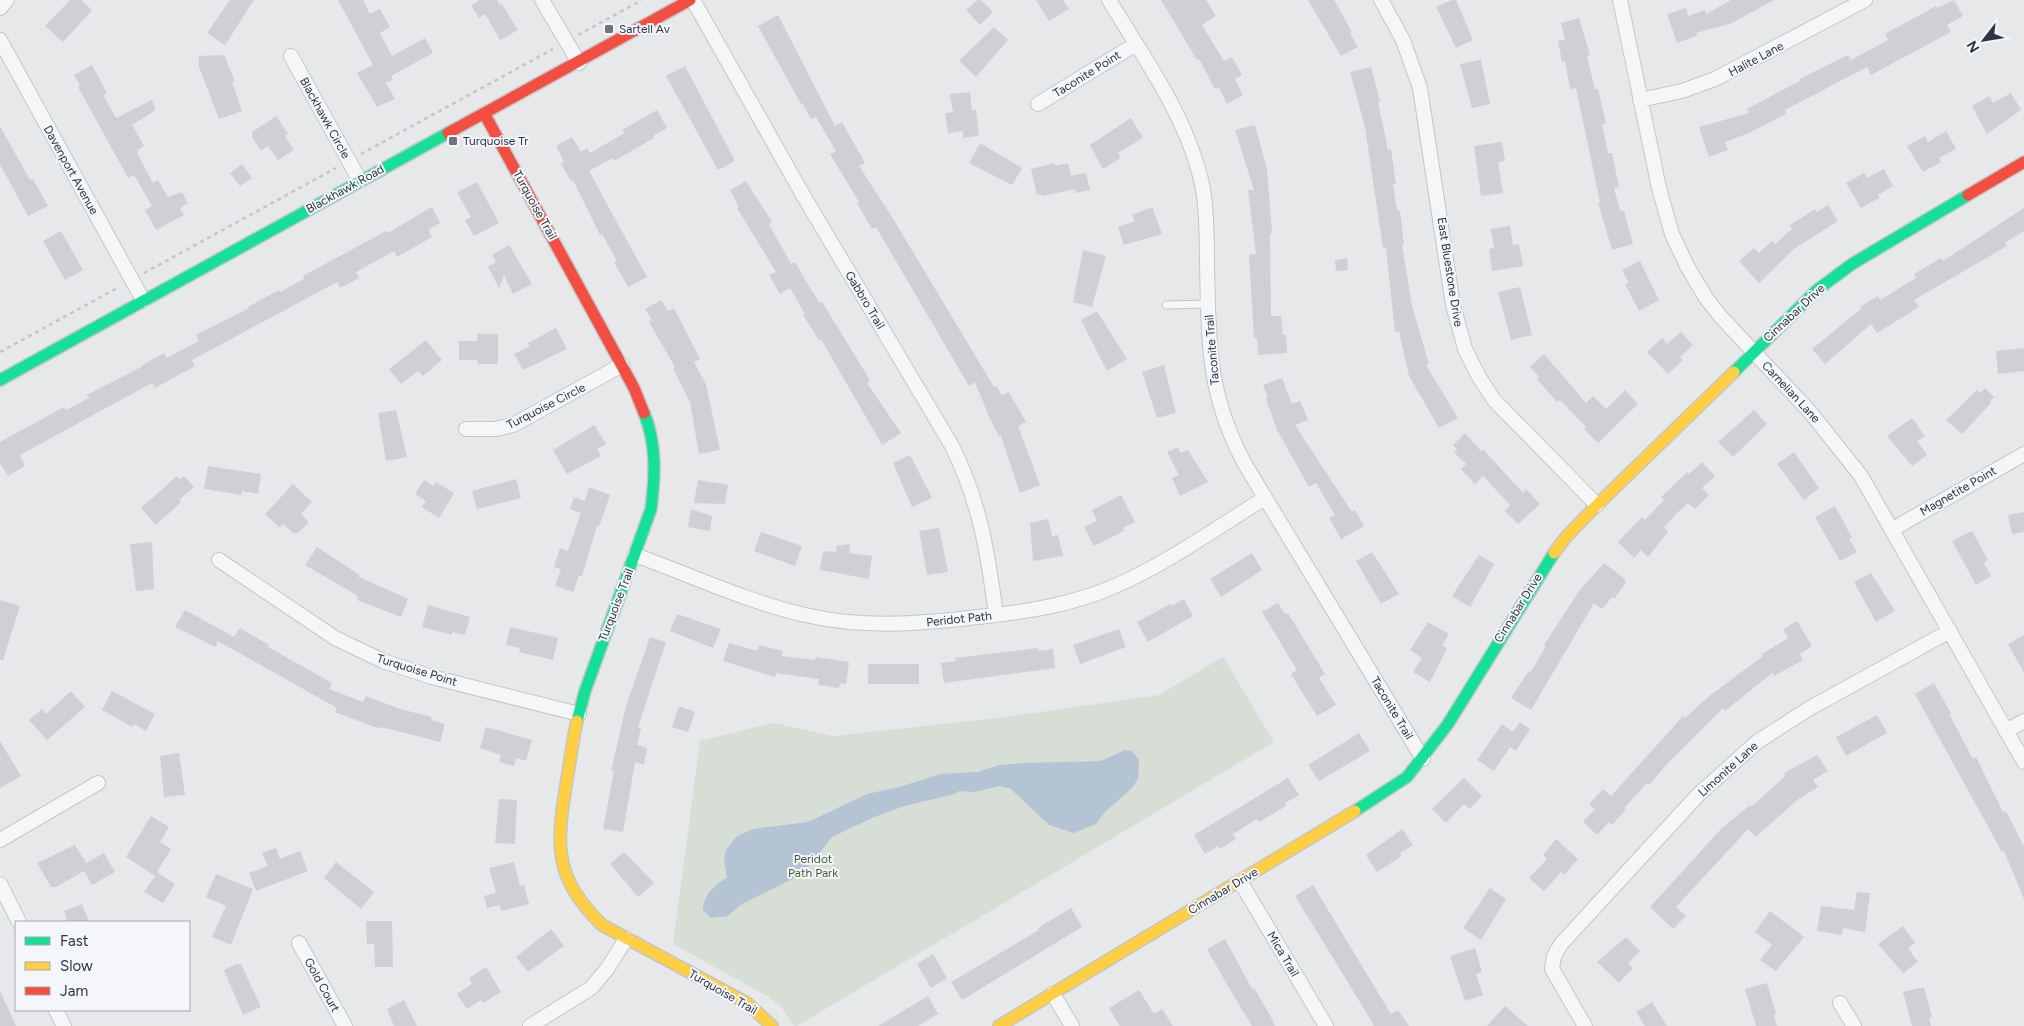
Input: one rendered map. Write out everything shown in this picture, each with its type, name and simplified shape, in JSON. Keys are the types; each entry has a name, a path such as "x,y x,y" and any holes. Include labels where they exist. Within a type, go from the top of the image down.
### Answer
{"street":[{"path":"0,8 7,0"},
{"path":"542,0 579,63"},
{"name":"Blackhawk Road","path":"0,380 691,0"},
{"name":"Gabbro Trail","path":"691,0 808,204 952,446 979,513 996,615"},
{"name":"Taconite Trail","path":"1109,0 1178,116 1196,162 1205,209 1210,363 1217,397 1237,449 1423,759"},
{"name":"East Bluestone Drive","path":"1381,0 1406,48 1420,88 1453,305 1465,349 1479,377 1498,405 1596,505"},
{"name":"Carnelian Lane","path":"1620,0 1659,188 1679,250 1706,298 1812,413 1861,476 1893,529 2024,762"},
{"name":"Halite Lane","path":"1640,100 1688,89 1728,74 1865,0"},
{"name":"Davenport Avenue","path":"0,40 143,300"},
{"name":"Taconite Point","path":"1038,104 1136,44"},
{"name":"Blackhawk Circle","path":"291,56 360,181"},
{"name":"Turquoise Trail","path":"484,113 622,366 648,422 655,459 651,509 636,555 600,649 579,714 560,814 561,860 568,883 583,906 602,925 747,1003 772,1026"},
{"name":"Cinnabar Drive","path":"999,1026 1381,796 1407,777 1423,759 1448,724 1542,568 1596,505 1802,303 1835,276 2024,162"},
{"name":"Turquoise Circle","path":"466,429 496,429 512,425 622,366"},
{"name":"Magnetite Point","path":"1893,529 2024,454"},
{"name":"Peridot Path","path":"636,555 770,606 831,620 894,624 996,615 1053,607 1116,586 1147,570 1265,498"},
{"name":"Turquoise Point","path":"219,560 335,638 383,661 432,677 579,714"},
{"name":"Limonite Lane","path":"1585,1026 1558,981 1552,962 1561,944 1618,881 1698,795 1743,753 1794,718 1950,630"},
{"path":"2006,731 2024,721"},
{"path":"0,840 98,782"},
{"name":"Mica Trail","path":"1240,881 1326,1026"},
{"path":"0,884 18,921"},
{"path":"530,1026 591,988 608,969 626,939"},
{"name":"Gold Court","path":"299,943 345,1026"},
{"path":"1053,994 1072,1026"},
{"path":"1840,1003 1854,1026"},
{"path":"56,1011 64,1026"}],"lane":[{"path":"1166,304 1208,304"}],"path":[{"path":"0,352 642,0"}],"green space":[{"name":"Peridot Path Park","path":"1223,657 1274,742 797,1026 794,1026 782,1008 769,997 673,944 700,741 773,723 833,736 1006,717 1159,695"}],"water":[{"path":"1125,750 1132,751 1139,760 1138,779 1131,789 1104,813 1096,824 1074,833 1049,825 1011,789 1000,786 974,792 959,791 955,794 904,806 872,818 832,837 808,867 797,877 742,904 728,916 711,918 703,910 707,895 718,883 727,878 724,860 726,850 736,837 752,829 808,822 867,794 899,787 941,774 977,772 1000,765 1023,763 1101,761"}],"building":[{"path":"70,0 81,0 92,10 63,42 45,26"},
{"path":"230,0 254,0 225,45 207,33"},
{"path":"338,0 363,0 370,14 380,9 390,27 380,33 392,56 425,38 433,53 391,76 393,80 386,83 395,99 377,107 357,73 373,65"},
{"path":"480,0 497,0 500,5 502,4 518,30 500,40 485,14 479,18 471,5"},
{"path":"977,0 981,0 993,12 980,25 966,10"},
{"path":"1036,0 1063,0 1069,9 1049,21"},
{"path":"1161,0 1206,0 1216,16 1202,25 1224,61 1232,57 1242,75 1235,79 1243,95 1227,104 1219,88 1215,89 1199,59 1197,60"},
{"path":"1308,0 1334,0 1358,47 1341,56"},
{"path":"1456,0 1473,40 1456,48 1436,7"},
{"path":"1731,0 1774,0 1732,23 1696,33 1697,36 1677,43 1667,14 1686,8 1688,16 1705,10 1706,14"},
{"path":"1954,0 1963,16 1947,25 1951,32 1871,75 1867,67 1785,110 1786,114 1749,133 1725,142 1728,150 1709,157 1699,127 1749,113 1747,109 1800,81 1799,79 1848,55 1851,60 1888,40 1885,34 1936,6 1937,8"},
{"path":"778,15 835,126 842,122 865,163 859,166 892,217 994,387 996,386 1002,395 1009,392 1026,422 1018,426 1040,485 1020,493 1001,436 999,436 990,419 975,382 969,386 876,227 872,229 857,203 859,202 830,154 836,151 816,117 811,119 801,104 758,26"},
{"path":"1579,18 1590,55 1587,56 1595,89 1598,89 1606,123 1602,124 1608,153 1612,153 1619,187 1614,188 1620,211 1624,211 1633,244 1612,250 1598,203 1600,202 1576,88 1570,89 1565,61 1562,62 1558,41 1565,40 1561,23"},
{"path":"994,27 1008,40 976,77 959,61"},
{"path":"224,55 235,81 232,82 242,111 219,119 199,67 199,56"},
{"path":"1481,60 1490,104 1472,108 1460,64"},
{"path":"92,65 107,93 103,95 116,118 152,100 156,110 132,125 144,146 137,153 153,183 158,180 168,197 182,192 188,203 180,208 184,215 156,230 145,210 152,206 134,175 128,178 78,87 80,86 74,75"},
{"path":"685,66 735,161 718,170 666,76"},
{"path":"1371,67 1380,101 1378,102 1388,150 1391,149 1396,184 1393,184 1397,211 1400,211 1404,245 1402,245 1412,306 1429,364 1426,365 1458,418 1439,428 1409,376 1399,331 1395,332 1386,248 1383,248 1365,127 1350,72"},
{"path":"970,92 972,110 976,110 979,136 963,138 963,131 948,133 945,113 953,112 950,94"},
{"path":"2011,93 2021,110 1987,134 1972,106 1989,96 1993,103"},
{"path":"657,110 667,128 653,136 654,138 614,161 612,158 589,171 647,277 628,287 614,262 617,261 602,234 600,235 573,180 571,181 561,164 564,162 556,146 572,137 581,152 587,148 590,153 625,133 622,130"},
{"path":"276,116 288,134 285,136 294,150 278,160 268,146 261,151 252,137 252,132"},
{"path":"1131,118 1143,138 1118,153 1121,158 1103,169 1090,145"},
{"path":"1255,125 1267,169 1272,233 1270,233 1271,316 1281,316 1283,335 1286,335 1287,353 1258,355 1257,338 1254,338 1249,255 1256,254 1248,190 1254,190 1235,130"},
{"path":"0,126 30,180 33,179 48,206 28,216 0,164"},
{"path":"1946,131 1956,149 1939,158 1941,162 1923,172 1907,146 1925,136 1928,142"},
{"path":"1502,142 1505,161 1498,162 1503,193 1481,196 1474,146"},
{"path":"980,143 1022,168 1012,185 969,163"},
{"path":"1055,163 1055,166 1068,163 1071,176 1086,173 1090,190 1076,193 1075,189 1042,196 1041,194 1037,195 1031,169"},
{"path":"242,164 252,178 240,186 230,173"},
{"path":"1884,169 1893,186 1878,195 1879,198 1861,208 1846,183 1864,173 1867,178"},
{"path":"746,181 772,222 769,224 791,264 795,262 820,303 822,302 870,380 867,383 901,433 882,445 821,339 819,340 803,315 805,314 790,288 780,294 769,275 776,272 737,208 739,207 730,190"},
{"path":"477,182 499,223 474,236 465,220 471,217 457,192"},
{"path":"1828,205 1838,221 1794,249 1759,283 1739,261 1754,248 1759,253 1772,241 1775,244 1792,229 1790,225 1815,209 1817,212"},
{"path":"432,207 440,223 428,230 432,237 397,257 394,251 356,272 359,278 340,288 337,282 192,360 195,366 155,388 152,383 20,455 25,466 8,476 0,463 0,442 64,407 66,410 89,398 87,395 164,353 167,358 199,341 196,335 249,308 279,290 280,292 304,279 303,276 386,231 388,233"},
{"path":"1152,207 1162,234 1124,245 1118,227 1135,221 1132,215"},
{"path":"2024,208 2024,231 2005,243 2007,246 1914,300 1919,307 1877,333 1871,324 1825,364 1812,349 1861,309 1860,307 1878,296 1880,300 1916,278 1914,274 1941,258 1943,261"},
{"path":"1510,226 1513,245 1519,244 1523,266 1492,271 1489,249 1494,248 1491,229"},
{"path":"61,231 83,270 65,280 43,241"},
{"path":"509,245 532,284 513,294 504,275 499,288 488,267 496,262 492,255"},
{"path":"1083,250 1106,256 1092,307 1073,302"},
{"path":"1347,258 1348,270 1336,271 1335,260"},
{"path":"1640,261 1659,300 1639,311 1625,284 1629,283 1622,270"},
{"path":"1520,287 1532,335 1511,340 1498,292"},
{"path":"661,300 668,311 674,308 700,359 694,362 706,384 720,450 699,454 690,402 673,368 675,367 649,322 652,320 645,309"},
{"path":"1097,311 1127,359 1107,371 1081,320"},
{"path":"556,328 567,349 523,370 514,354 530,346 528,343"},
{"path":"1681,332 1693,345 1680,357 1683,360 1668,374 1647,352 1662,338 1667,344"},
{"path":"477,334 498,334 498,364 478,364 477,360 459,360 459,341 477,341"},
{"path":"426,340 442,360 423,376 418,371 401,384 389,369"},
{"path":"2024,348 2024,371 1998,374 1996,351"},
{"path":"1544,354 1586,403 1593,396 1606,409 1625,390 1638,404 1598,443 1584,429 1586,427 1560,400 1557,402 1537,379 1539,377 1530,367"},
{"path":"1164,365 1176,413 1157,418 1142,372"},
{"path":"1282,378 1292,404 1300,401 1308,420 1295,425 1352,512 1355,510 1364,526 1341,539 1329,518 1335,515 1316,483 1309,487 1277,430 1263,385"},
{"path":"1985,388 1994,397 1991,403 1962,434 1946,420 1977,390 1980,393"},
{"path":"396,410 407,457 386,461 378,413"},
{"path":"1754,410 1767,424 1733,457 1718,442"},
{"path":"1912,418 1925,436 1917,441 1927,455 1912,466 1887,436"},
{"path":"594,425 606,444 597,449 601,456 567,474 553,450"},
{"path":"1465,433 1481,451 1483,449 1523,493 1526,489 1540,504 1518,524 1505,511 1510,505 1483,476 1475,484 1461,469 1466,464 1454,452 1457,450 1453,445"},
{"path":"1178,447 1181,453 1188,450 1208,482 1180,496 1172,478 1179,475 1167,452"},
{"path":"1794,452 1819,488 1804,500 1777,464"},
{"path":"910,455 932,498 912,507 893,463"},
{"path":"1702,462 1715,476 1702,488 1709,495 1695,509 1688,503 1676,514 1664,527 1668,532 1648,557 1641,550 1634,558 1618,542 1642,517 1645,520 1664,500 1661,497 1687,472 1689,474"},
{"path":"208,466 261,474 258,494 242,491 241,495 204,489"},
{"path":"177,476 180,479 184,476 194,487 156,525 141,508"},
{"path":"516,479 521,498 477,509 472,491"},
{"path":"424,480 434,486 436,482 454,493 439,518 422,507 426,501 415,494"},
{"path":"698,480 728,485 725,504 694,503"},
{"path":"293,484 312,502 301,514 309,522 298,533 293,533 283,524 280,528 265,514"},
{"path":"589,487 610,495 599,527 597,526 582,576 579,576 573,592 555,586 561,569 554,567 560,548 568,551 581,513 570,509 574,497 585,501"},
{"path":"1121,495 1135,522 1123,528 1124,531 1094,546 1084,527 1097,521 1092,510"},
{"path":"1835,506 1852,538 1849,539 1857,552 1840,561 1815,517"},
{"path":"691,509 712,516 710,531 688,527"},
{"path":"2024,512 2024,532 2012,534 2008,515"},
{"path":"1048,519 1052,536 1058,535 1063,556 1033,561 1030,523"},
{"path":"939,528 948,572 927,575 919,531"},
{"path":"1972,531 1988,560 1984,563 1991,576 1976,585 1952,541"},
{"path":"761,532 802,546 795,566 754,551"},
{"path":"152,542 154,589 136,591 130,544"},
{"path":"850,544 849,553 872,556 869,579 820,570 823,551 836,552 837,546"},
{"path":"317,547 360,575 357,576 408,599 401,617 357,600 358,596 305,565"},
{"path":"1372,552 1399,594 1381,604 1356,561"},
{"path":"1252,553 1262,570 1221,597 1210,579"},
{"path":"1479,555 1494,564 1470,607 1452,596"},
{"path":"1604,563 1625,579 1625,584 1614,599 1612,597 1602,609 1594,603 1531,710 1511,698 1528,672 1530,673 1546,646 1544,645 1579,591"},
{"path":"1871,573 1895,611 1876,622 1854,582"},
{"path":"1184,599 1193,616 1148,642 1137,622 1170,604 1172,606"},
{"path":"0,600 20,606 3,660 0,660"},
{"path":"1278,603 1285,614 1288,613 1325,674 1319,678 1336,705 1317,716 1291,674 1297,670 1262,612"},
{"path":"428,605 470,617 465,635 452,632 452,635 422,627"},
{"path":"185,610 234,637 240,628 269,645 268,647 332,683 329,689 363,702 366,696 400,709 432,717 431,720 445,724 440,742 381,727 380,729 335,712 337,708 218,641 215,647 175,627"},
{"path":"677,614 721,629 713,648 670,631"},
{"path":"1797,621 1812,646 1800,654 1803,660 1774,676 1772,673 1725,711 1723,708 1669,762 1649,785 1647,783 1624,808 1626,809 1612,825 1609,822 1597,835 1583,822 1595,809 1589,804 1603,789 1611,796 1683,716 1685,718 1708,697 1763,656 1762,654 1788,638 1783,629"},
{"path":"1428,622 1449,634 1442,645 1447,648 1430,682 1413,672 1422,658 1410,650"},
{"path":"510,627 558,638 553,660 519,652 520,648 506,645"},
{"path":"1119,629 1126,647 1080,664 1073,645"},
{"path":"2024,635 2024,673 2008,644"},
{"path":"650,637 666,642 638,727 641,728 637,745 647,748 644,765 635,762 623,832 603,829 614,771 611,771 626,706"},
{"path":"729,643 757,651 759,645 783,651 781,656 815,660 815,657 849,662 846,684 840,683 839,688 818,685 819,679 776,673 775,677 723,661"},
{"path":"1038,648 1038,651 1053,649 1055,668 944,683 941,663 956,661 955,658"},
{"path":"868,664 919,664 919,684 868,684"},
{"path":"1934,683 1973,759 1976,757 2003,812 2006,811 2024,847 2024,899 2004,851 2002,852 1915,694"},
{"path":"71,691 85,707 47,740 29,720 42,709 46,714"},
{"path":"112,691 155,714 146,731 134,724 132,727 102,710"},
{"path":"679,706 695,712 688,732 672,727"},
{"path":"1877,715 1887,733 1846,756 1836,737"},
{"path":"1520,722 1530,729 1516,751 1510,747 1494,771 1477,760 1502,724 1513,732"},
{"path":"486,727 532,740 526,761 516,758 514,766 499,762 501,755 480,748"},
{"path":"1359,733 1370,751 1319,781 1308,765"},
{"path":"0,741 21,776 0,788"},
{"path":"179,753 185,795 164,797 160,756"},
{"path":"1817,755 1828,771 1813,780 1818,787 1797,800 1756,837 1748,829 1676,907 1686,916 1673,929 1650,907 1722,828 1750,805 1751,807 1785,776 1784,773"},
{"path":"1288,778 1299,795 1285,803 1286,806 1259,822 1257,819 1233,834 1236,839 1220,849 1218,846 1205,854 1194,835"},
{"path":"1464,778 1482,796 1470,809 1464,804 1446,823 1432,809"},
{"path":"499,799 517,800 515,844 495,843"},
{"path":"151,816 169,827 160,842 171,849 157,872 175,884 163,903 144,892 155,876 126,857"},
{"path":"1402,829 1413,845 1400,853 1402,856 1377,872 1366,855"},
{"path":"1556,839 1578,859 1564,875 1561,872 1544,891 1529,878 1547,859 1543,855"},
{"path":"75,845 86,863 104,853 115,872 92,885 84,871 56,887 51,887 37,863"},
{"path":"276,848 280,859 300,851 308,871 256,891 249,873 268,866 262,853"},
{"path":"624,852 654,883 638,897 610,864"},
{"path":"336,862 374,892 361,909 324,878"},
{"path":"514,862 520,886 524,885 529,904 501,911 500,905 487,908 484,896 496,893 489,868"},
{"path":"216,874 253,889 231,945 212,937 226,906 206,897"},
{"path":"1313,885 1391,1014 1398,1010 1409,1026 1371,1026 1374,1025 1295,896"},
{"path":"1490,888 1506,899 1481,940 1463,928"},
{"path":"1857,892 1870,893 1865,932 1843,928 1842,935 1817,931 1821,906 1854,910"},
{"path":"82,904 89,921 68,921 64,911"},
{"path":"1071,908 1082,927 962,1000 951,982 1039,930 1038,928"},
{"path":"1770,911 1804,937 1776,971 1760,960 1772,945 1755,932"},
{"path":"366,921 392,921 393,967 375,967 374,944 367,944"},
{"path":"1903,926 1915,943 1908,948 1918,962 1903,973 1878,944"},
{"path":"551,929 564,946 528,972 516,957"},
{"path":"1626,937 1640,951 1628,963 1633,968 1619,983 1597,962"},
{"path":"1225,939 1252,989 1254,988 1275,1026 1252,1026 1226,983 1207,949"},
{"path":"1475,948 1482,972 1476,974 1483,995 1465,1001 1450,956"},
{"path":"933,954 947,978 931,988 917,964"},
{"path":"236,964 241,964 261,1007 243,1015 224,970"},
{"path":"486,967 501,992 483,1003 481,1000 467,1009 457,994 472,984 469,978"},
{"path":"1767,983 1776,1014 1774,1015 1777,1026 1756,1026 1745,989"},
{"path":"1924,987 1932,1017 1929,1018 1931,1026 1912,1026 1903,992"},
{"path":"1139,990 1154,1014 1162,1009 1173,1026 1120,1026 1109,1008"},
{"path":"0,991 16,1026 0,1026"},
{"path":"928,996 938,1014 918,1026 878,1026"},
{"path":"404,1000 417,1026 394,1026 387,1009"},
{"path":"1652,1002 1667,1026 1645,1026 1636,1012"},
{"path":"1505,1006 1528,1026 1487,1026"}],"traffic: fast":[{"path":"0,380 448,133"},
{"path":"1734,372 1817,290 1852,264 1968,195"},
{"path":"577,721 585,691 651,509 654,461 651,437 644,413"},
{"path":"1355,811 1407,777 1448,724 1554,553"}],"traffic: slow":[{"path":"1554,553 1566,537 1597,505 1734,372"},
{"path":"577,721 563,807 560,844 562,861 575,892 586,908 602,925 747,1003 772,1026"},
{"path":"999,1026 1355,811"}],"traffic: jam":[{"path":"448,133 690,0"},
{"path":"484,113 634,388 644,413"},
{"path":"1968,195 2024,162"}],"place":[{"name":"Sartell Av","path":"609,29"},
{"name":"Turquoise Tr","path":"453,141"}]}
